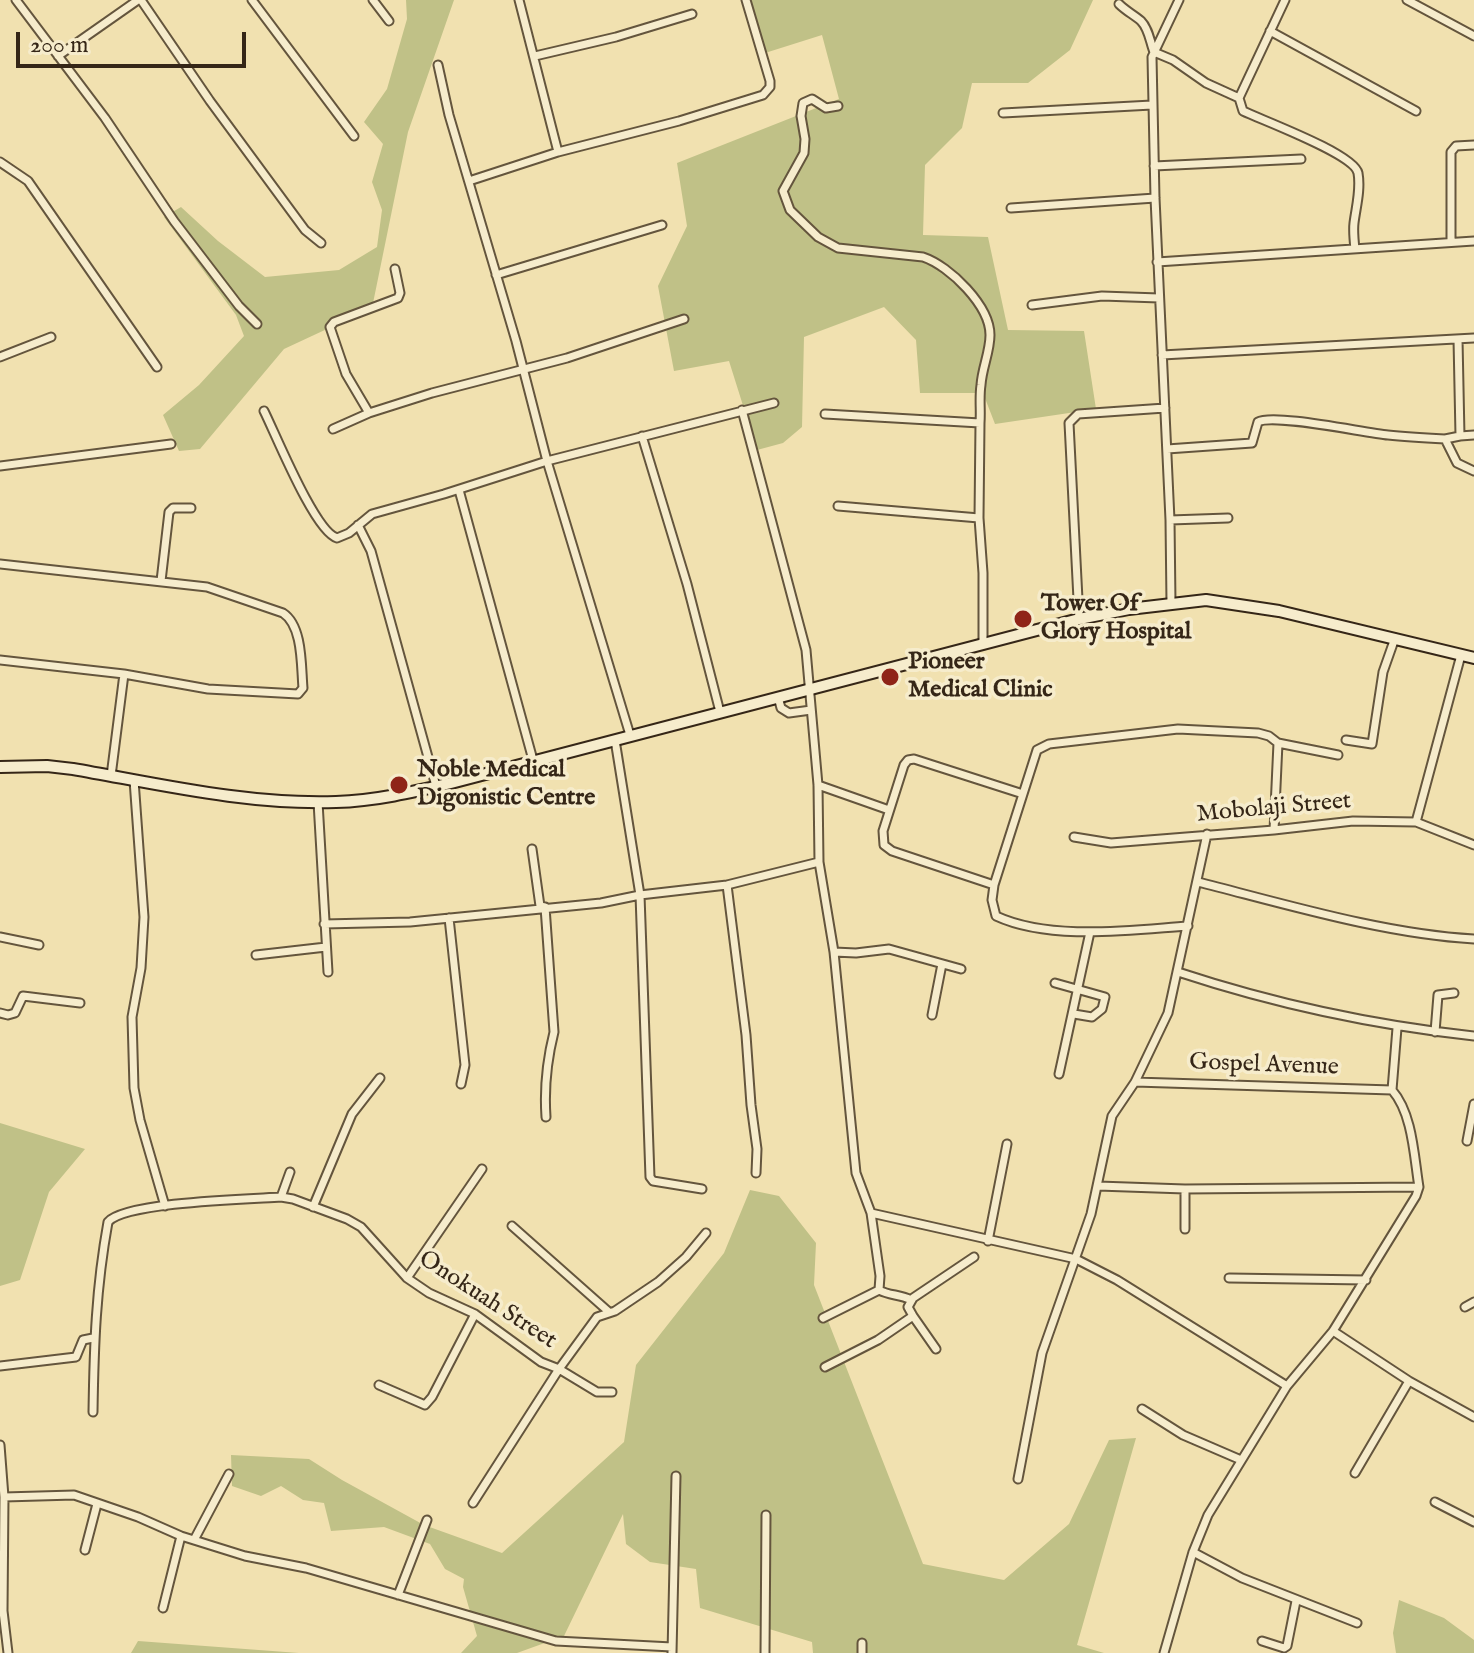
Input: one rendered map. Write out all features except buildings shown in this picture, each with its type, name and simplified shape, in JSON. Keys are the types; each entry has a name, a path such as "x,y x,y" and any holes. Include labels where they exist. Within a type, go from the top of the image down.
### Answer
{"street":[{"path":"16,0 105,118 174,221 239,306 257,324"},
{"path":"58,56 140,0 305,230 321,243"},
{"path":"252,0 354,136"},
{"path":"373,0 389,21"},
{"path":"519,0 558,152"},
{"path":"469,181 558,152 679,121 765,94 770,81 746,0"},
{"path":"1154,52 1179,0"},
{"path":"1285,0 1239,98 1243,111 1327,148 1355,165 1358,174 1355,249"},
{"path":"1407,0 1474,36"},
{"path":"1119,4 1141,21 1154,52 1152,105 1171,603"},
{"path":"535,56 616,37 692,14"},
{"path":"1270,31 1416,111"},
{"path":"1154,52 1173,60 1206,83 1239,98"},
{"path":"438,65 449,115 524,370 547,461 630,735"},
{"path":"838,106 825,108 812,99 803,103 804,153 785,184 786,204 801,222 825,242 838,248 932,260 963,285 984,311 989,326 991,337 981,384 980,423 983,644"},
{"path":"1003,113 1152,105"},
{"path":"1451,242 1451,152 1456,146 1474,145"},
{"path":"1154,166 1301,159"},
{"path":"0,162 28,181 157,367"},
{"path":"1011,208 1155,198"},
{"path":"496,275 662,225"},
{"path":"1157,262 1474,241"},
{"path":"369,413 346,374 330,327 334,322 398,298 400,293 395,269"},
{"path":"1032,305 1102,296 1159,298"},
{"path":"333,429 369,413 432,393 524,370 684,319"},
{"path":"0,357 51,337"},
{"path":"1162,355 1474,338"},
{"path":"1458,339 1460,436"},
{"path":"264,411 313,514 330,535 337,538 372,514 547,461 774,403"},
{"path":"1079,619 1069,423 1078,414 1165,408"},
{"path":"742,410 806,650 818,785 819,862 834,952 856,1173 871,1213 880,1276 879,1290"},
{"path":"825,414 980,423"},
{"path":"1167,449 1252,443 1258,422 1263,419 1334,425 1385,435 1445,439 1474,435"},
{"path":"642,436 687,584 720,712"},
{"path":"1445,439 1457,463 1474,471"},
{"path":"0,466 171,444"},
{"path":"459,490 533,760"},
{"path":"838,506 979,518"},
{"path":"161,581 169,512 173,508 191,508"},
{"path":"1170,520 1228,518"},
{"path":"358,525 371,551 436,786"},
{"path":"0,564 207,587 270,608 290,617 296,632 303,690 298,694 208,689 124,674 0,660"},
{"path":"0,767 47,766 248,799 361,800 436,786 1079,619 1206,600 1279,611 1474,658"},
{"path":"1346,740 1372,744 1383,672 1395,638"},
{"path":"1416,822 1461,655"},
{"path":"111,776 124,674"},
{"path":"778,697 781,708 789,713 811,710"},
{"path":"1188,926 1090,932 1027,925 998,918 993,911 994,885 1037,750 1049,744 1178,729 1258,733 1278,743 1338,755"},
{"path":"615,740 640,895 650,1177 653,1181 702,1189"},
{"path":"1274,830 1278,743"},
{"path":"994,885 887,849 882,840 889,810 904,765 911,759 1023,794"},
{"path":"134,780 144,917 141,968 131,1027 134,1088 165,1206"},
{"path":"818,785 889,810"},
{"path":"318,802 328,972"},
{"name":"Mobolaji Street","path":"1074,837 1111,843 1353,821 1416,822 1474,845"},
{"path":"1018,1479 1042,1353 1098,1186 1112,1116 1135,1082 1168,1013 1207,834"},
{"path":"532,849 540,906 545,907"},
{"path":"324,924 449,918 601,903 640,895 727,885 819,862"},
{"path":"1198,882 1321,913 1450,938 1474,939"},
{"path":"727,885 746,1035 749,1092 757,1149 756,1173"},
{"path":"545,907 554,1032 545,1092 546,1117"},
{"path":"449,918 465,1065 461,1084"},
{"path":"1059,1074 1090,932"},
{"path":"0,937 39,945"},
{"path":"256,955 326,947"},
{"path":"834,952 889,949 961,969"},
{"path":"932,1015 942,964"},
{"path":"1178,972 1262,998 1397,1028 1474,1036"},
{"path":"1055,983 1105,997 1102,1009 1092,1017 1074,1014"},
{"path":"1435,1032 1438,995 1454,993"},
{"path":"1,1016 15,1013 23,996 80,1003"},
{"path":"1164,1653 1193,1552 1208,1515 1287,1386 1333,1331 1366,1280 1419,1187 1401,1100 1392,1090 1397,1028"},
{"path":"313,1207 352,1114 380,1078"},
{"name":"Gospel Avenue","path":"1135,1082 1392,1090"},
{"path":"1467,1141 1474,1104"},
{"path":"988,1241 1007,1144"},
{"path":"407,1278 482,1169"},
{"path":"281,1197 290,1172"},
{"path":"1098,1186 1185,1189 1419,1187"},
{"path":"1185,1189 1185,1229"},
{"name":"Onokuah Street","path":"93,1338 98,1272 108,1222 116,1215 165,1206 281,1197 347,1219 361,1227 407,1278 429,1293 475,1314 541,1362 597,1392 612,1392"},
{"path":"871,1213 1076,1259 1117,1280 1287,1386"},
{"path":"512,1226 610,1313"},
{"path":"473,1503 559,1369 597,1317 610,1313 658,1282 686,1257 706,1233"},
{"path":"936,1349 908,1307 911,1300 974,1257"},
{"path":"1229,1278 1366,1280"},
{"path":"879,1290 889,1296 900,1295 911,1300"},
{"path":"823,1318 879,1290"},
{"path":"1465,1307 1474,1302"},
{"path":"379,1385 425,1405 475,1314"},
{"path":"825,1367 878,1340 913,1316"},
{"path":"1333,1331 1409,1381 1474,1417"},
{"path":"0,1366 76,1357 83,1340 93,1338 93,1412"},
{"path":"1355,1473 1409,1381"},
{"path":"1142,1409 1183,1435 1241,1460"},
{"path":"0,1445 4,1497 3,1611 8,1653"},
{"path":"194,1540 229,1474"},
{"path":"4,1497 74,1495 181,1536 245,1556 306,1568 556,1641 672,1650 676,1476"},
{"path":"1435,1502 1474,1522"},
{"path":"85,1550 97,1504"},
{"path":"765,1653 766,1515"},
{"path":"398,1595 427,1520"},
{"path":"163,1608 181,1536"},
{"path":"1193,1552 1242,1578 1357,1623"},
{"path":"1262,1641 1284,1648 1287,1646 1296,1601"},
{"path":"569,1641 569,1653"},
{"path":"862,1643 862,1653"}],"green space":[{"path":"406,0 454,0 408,132 372,308 284,349 200,449 179,451 163,415 199,385 244,336 236,315 164,217 181,207 218,241 265,277 339,270 377,247 382,210 372,182 383,144 364,122 387,89 407,19"},
{"path":"742,0 1093,0 1070,50 1028,83 972,83 962,128 925,165 923,235 988,237 1008,330 1084,331 1096,409 995,424 983,393 920,393 916,340 884,307 804,337 802,427 783,443 757,450 729,361 674,371 658,286 687,226 677,163 839,99 822,35 765,53"},
{"path":"0,1123 85,1149 49,1192 20,1280 0,1286"},
{"path":"750,1190 779,1196 816,1243 814,1285 923,1564 1004,1580 1069,1524 1109,1440 1136,1438 1077,1645 1104,1653 813,1653 812,1642 700,1608 696,1569 650,1562 626,1544 623,1514 564,1636 517,1653 461,1653 477,1636 463,1587 464,1579 445,1569 430,1544 384,1527 331,1531 324,1503 303,1500 281,1486 261,1496 232,1486 231,1455 309,1459 424,1525 502,1553 624,1442 636,1365 724,1253"},
{"path":"1399,1600 1444,1618 1474,1640 1474,1653 1396,1653 1393,1633"},
{"path":"138,1641 299,1653 131,1653"}],"place":[{"name":"Tower Of Glory Hospital","path":"1023,619"},
{"name":"Pioneer Medical Clinic","path":"890,677"},
{"name":"Noble Medical Digonistic Centre","path":"399,785"}]}
